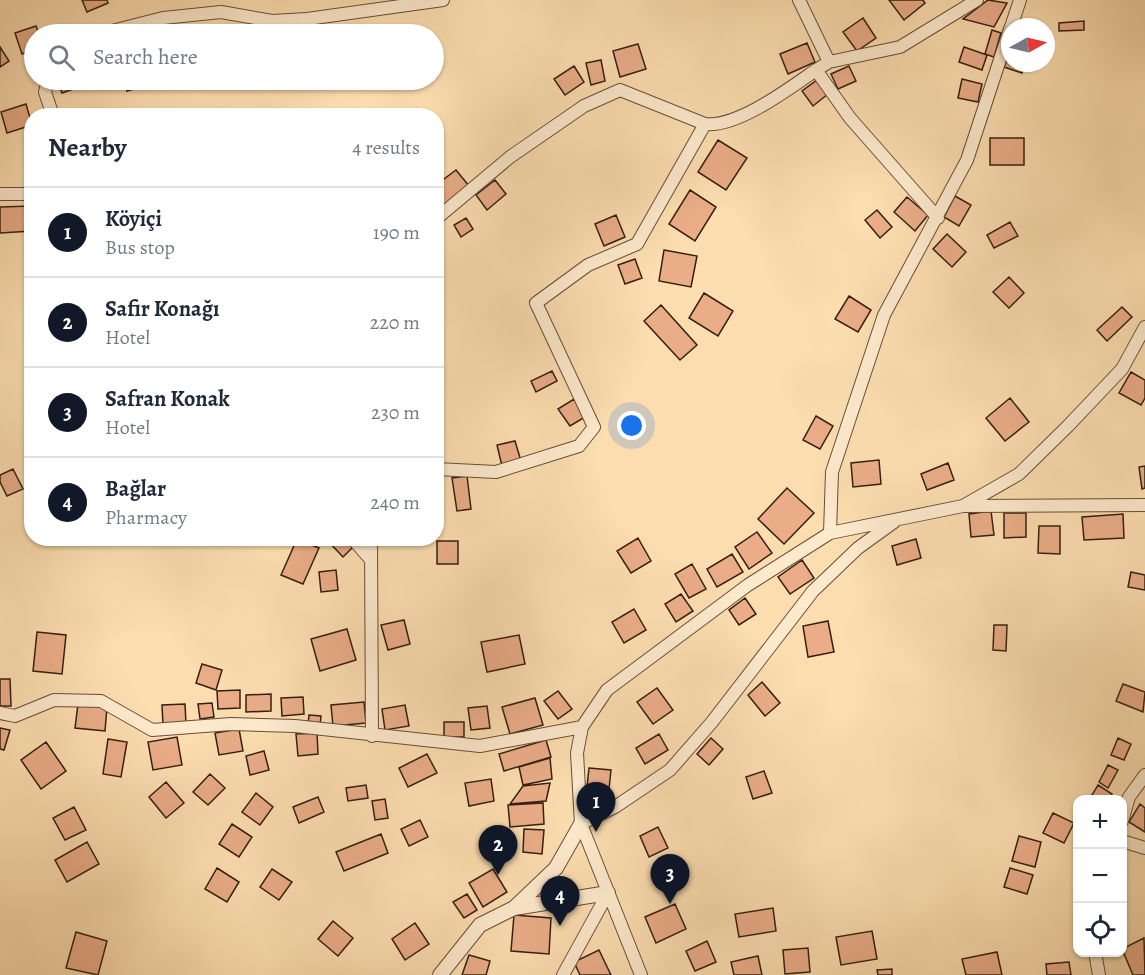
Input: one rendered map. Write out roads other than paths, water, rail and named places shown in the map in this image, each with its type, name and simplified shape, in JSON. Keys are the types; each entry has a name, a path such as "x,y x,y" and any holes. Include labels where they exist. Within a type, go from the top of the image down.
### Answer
{"street":[{"path":"139,24 163,18 221,12 272,21 307,19 444,0"},
{"path":"799,0 829,62"},
{"path":"444,212 510,157 584,106 620,90 705,124 716,126 770,102 829,62 900,47 977,0"},
{"path":"1014,18 1020,0"},
{"path":"830,533 832,472 884,315 938,218 967,160 1001,56"},
{"path":"816,70 850,118 908,188 938,218"},
{"path":"46,90 50,108"},
{"path":"444,469 496,472 579,446 594,427 536,303 588,265 637,244 705,124"},
{"path":"0,194 24,194"},
{"path":"963,506 1018,474 1068,426 1122,369 1145,327"},
{"path":"640,975 581,824 577,753 582,727 607,690 748,585 830,533 963,506 1145,505"},
{"path":"440,975 480,925 514,908 556,868 581,824 615,807 670,770 712,722 813,591 858,548 897,520"},
{"path":"359,546 372,560"},
{"path":"371,546 372,736"},
{"path":"0,713 15,716 54,700 101,701 152,730 231,724 295,726 480,746 582,727"},
{"path":"1127,804 1129,797 1145,775"},
{"path":"1127,843 1145,848"},
{"path":"514,908 608,893"},
{"path":"563,975 608,893"},
{"path":"1096,957 1099,975"}],"place":[{"name":"Köyiçi","path":"596,832"},
{"name":"Safir Konağı","path":"498,875"},
{"name":"Safran Konak","path":"670,904"},
{"name":"Bağlar","path":"560,926"}]}
